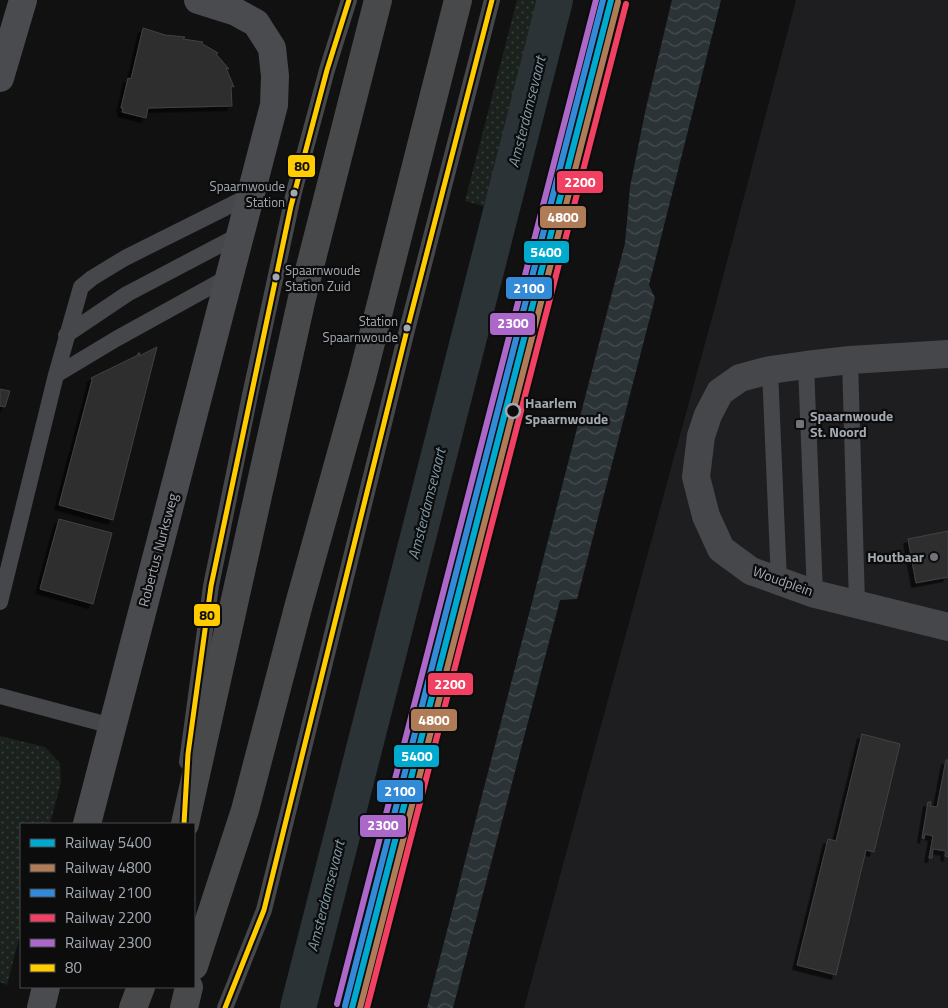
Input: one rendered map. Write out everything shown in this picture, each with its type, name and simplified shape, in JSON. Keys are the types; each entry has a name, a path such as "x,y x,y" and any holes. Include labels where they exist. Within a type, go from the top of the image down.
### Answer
{"main road":[{"path":"0,78 23,0"},
{"name":"Robertus Nurksweg","path":"87,823 274,105 275,76 272,48 256,23 236,12 198,0"},
{"path":"185,823 302,298 378,0"},
{"path":"195,963 246,810 299,604 365,369 458,0"},
{"path":"40,1008 46,988"},
{"path":"133,1008 141,988"},
{"path":"184,1008 189,988"}],"street":[{"name":"Woudplein","path":"948,354 850,360 806,365 770,370 740,378 720,392 708,414 701,436 696,477 706,516 721,549 751,571 815,594 948,627"}],"lane":[{"path":"185,823 188,754 213,576 291,206 327,70 349,0"},
{"path":"225,1008 264,910 407,330 492,0"},
{"path":"0,602 66,335 81,287 125,258 251,195"},
{"path":"66,335 127,294 241,234"},
{"path":"56,375 116,339 230,276"},
{"path":"850,360 857,603"},
{"path":"806,365 815,594"},
{"path":"770,370 779,582"},
{"path":"0,696 112,726"}],"shaded area":[{"path":"517,0 545,0 494,209 465,201"},
{"path":"796,0 948,0 948,1008 524,1008 716,303"},
{"path":"0,736 45,747 60,763 61,782 50,823 20,823 20,935 7,985 0,982"}],"water":[{"path":"672,0 721,0 649,285 655,298 577,599 560,600 453,1008 427,1008 625,243 630,187 646,108"}],"building":[{"path":"143,28 165,35 185,37 183,39 203,42 201,43 218,53 216,54 229,69 226,68 234,87 231,86 232,106 148,108 146,118 122,112 123,108 121,108 128,78 131,79"},
{"path":"157,347 113,520 59,505 91,378 138,355 138,353 140,353 139,356"},
{"path":"0,389 10,391 5,407 0,406"},
{"path":"59,519 112,533 93,604 40,589"},
{"path":"948,531 948,577 916,583 908,539"},
{"path":"862,734 900,744 874,852 866,850 836,975 797,965 828,839 836,841"},
{"path":"946,760 948,760 948,857 945,856 946,851 933,849 932,858 929,858 933,836 925,834 924,839 922,838 928,802 931,802 930,806 937,807"}],"waterway":[{"name":"Amsterdamsevaart","path":"298,1008 555,0"}],"rail line":[{"name":"2300","path":"337,1004 596,0"},
{"name":"2100","path":"345,1006 603,0"},
{"name":"5400","path":"352,1008 611,0"},
{"name":"4800","path":"360,1008 618,2"},
{"name":"2200","path":"367,1008 626,4"}],"transit line":[{"name":"80","path":"184,823 188,754 211,586 291,206 327,70 349,0"},
{"name":"80","path":"225,1008 264,910 407,330 492,0"}],"place":[{"name":"Spaarnwoude Station","path":"294,193"},
{"name":"Spaarnwoude Station Zuid","path":"276,277"},
{"name":"Station Spaarnwoude","path":"407,328"},
{"name":"Haarlem Spaarnwoude","path":"513,411"},
{"name":"Spaarnwoude St. Noord","path":"800,424"},
{"name":"Houtbaar","path":"934,557"}]}
